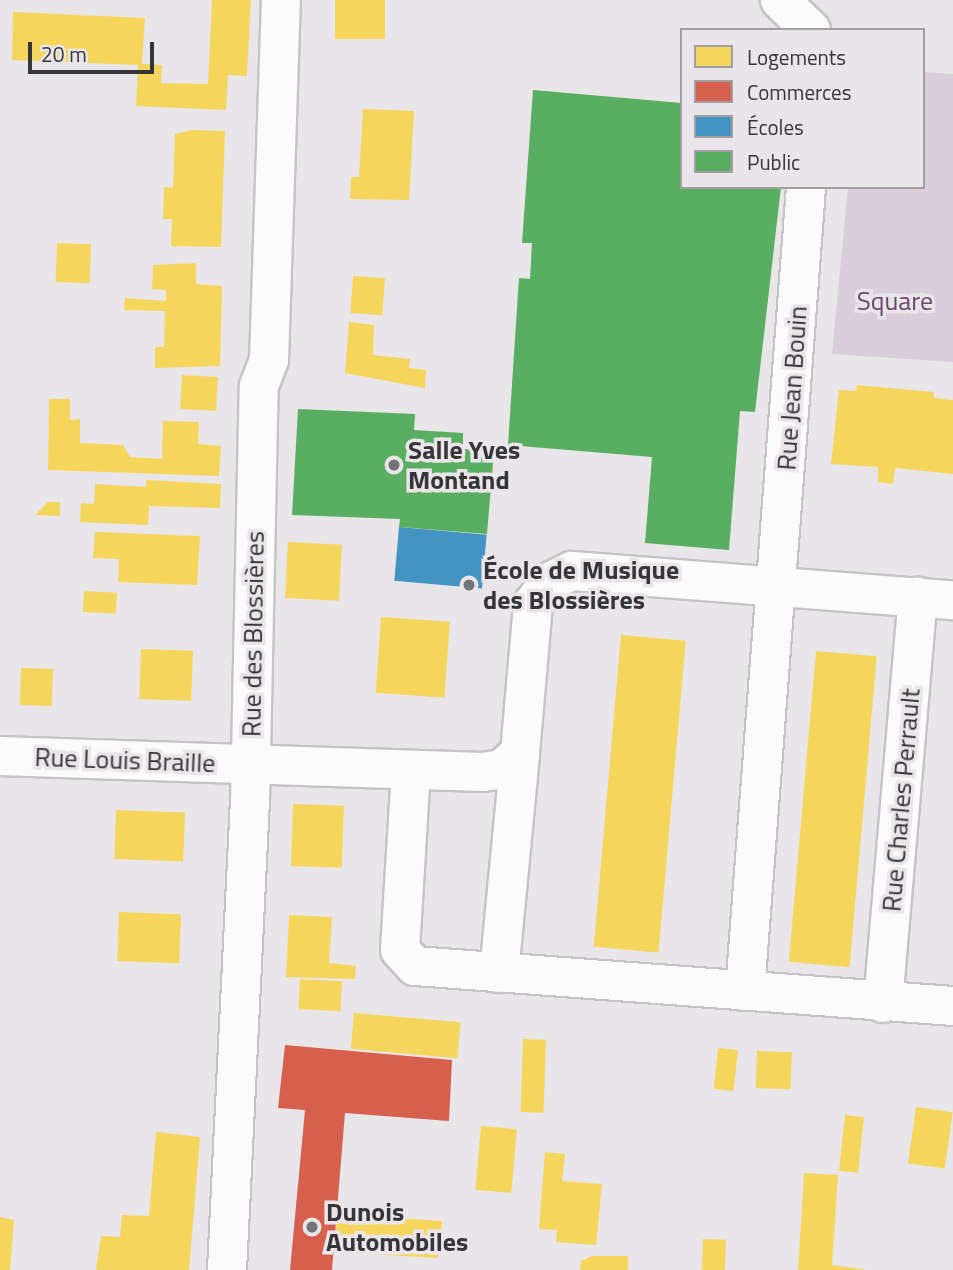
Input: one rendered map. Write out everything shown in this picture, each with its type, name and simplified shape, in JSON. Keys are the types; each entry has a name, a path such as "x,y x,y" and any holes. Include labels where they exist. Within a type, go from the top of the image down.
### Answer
{"street":[{"name":"Rue des Blossières","path":"227,1270 251,764 259,386 269,360 281,0"},
{"path":"780,0 809,28"},
{"name":"Rue Jean Bouin","path":"776,589 806,189"},
{"name":"Rue Charles Perrault","path":"499,973 533,604 549,582 572,571 776,589 935,599 883,1003"},
{"path":"745,991 776,589"},
{"path":"251,764 483,772 502,769 520,753"},
{"name":"Rue Louis Braille","path":"0,756 251,764"},
{"path":"411,770 403,960 499,973 953,1006"}],"green space":[{"name":"Square","path":"925,72 953,74 953,362 832,354 848,189 925,189"}],"building: Logements":[{"path":"212,0 251,0 247,76 228,75 226,110 136,106 138,65 12,60 13,12 145,18 142,64 162,65 161,83 208,84"},
{"path":"335,0 385,0 385,39 335,39"},
{"path":"363,109 414,111 409,200 350,199 351,177 359,177"},
{"path":"192,130 225,131 221,247 171,246 172,219 163,219 164,187 173,188 175,134"},
{"path":"57,243 91,244 90,283 56,282"},
{"path":"196,263 196,284 222,286 220,366 155,368 155,347 164,347 165,311 124,310 125,298 166,301 166,290 152,289 153,265"},
{"path":"353,276 385,278 382,315 350,313"},
{"path":"349,322 374,325 373,355 410,359 409,368 426,370 425,388 345,373"},
{"path":"182,375 218,377 216,411 180,409"},
{"path":"857,385 934,392 934,398 953,400 953,474 895,468 893,484 878,482 878,467 831,464 839,390 856,391"},
{"path":"49,399 70,399 70,420 80,419 80,443 123,445 130,457 162,459 163,421 199,422 198,444 221,446 219,476 48,470"},
{"path":"146,480 221,484 220,508 149,506 148,525 80,522 81,503 94,504 95,484 146,487"},
{"path":"48,502 60,502 60,516 35,515"},
{"path":"95,532 200,536 197,585 118,582 119,559 93,558"},
{"path":"288,542 342,545 339,601 285,598"},
{"path":"84,591 117,593 116,614 83,612"},
{"path":"381,617 450,622 445,698 376,693"},
{"path":"621,635 686,641 658,952 594,947"},
{"path":"141,649 193,651 191,701 139,699"},
{"path":"816,651 877,656 850,967 789,962"},
{"path":"21,668 53,669 52,706 20,705"},
{"path":"293,804 344,806 342,868 291,866"},
{"path":"116,810 185,812 183,861 114,859"},
{"path":"119,912 181,914 179,963 117,961"},
{"path":"289,915 332,917 329,963 356,966 355,979 286,977"},
{"path":"300,979 342,981 340,1011 298,1009"},
{"path":"354,1013 461,1022 457,1058 351,1049"},
{"path":"523,1039 546,1040 543,1113 520,1112"},
{"path":"718,1048 738,1050 734,1091 714,1089"},
{"path":"757,1051 792,1052 791,1089 756,1088"},
{"path":"916,1107 953,1112 945,1169 908,1163"},
{"path":"845,1115 864,1117 858,1173 839,1171"},
{"path":"481,1126 517,1129 511,1193 475,1190"},
{"path":"156,1132 200,1137 189,1270 96,1270 101,1236 120,1237 122,1215 149,1216"},
{"path":"545,1152 565,1154 562,1181 602,1184 596,1245 556,1242 557,1230 539,1229"},
{"path":"804,1173 838,1175 832,1265 868,1270 798,1270"},
{"path":"362,1216 442,1221 438,1258 334,1252 336,1223 361,1224"},
{"path":"0,1217 14,1220 10,1270 0,1270"},
{"path":"703,1239 726,1240 725,1270 702,1270"},
{"path":"592,1256 628,1256 628,1270 580,1270 581,1261"}],"building: Commerces":[{"path":"285,1045 452,1060 449,1121 345,1113 332,1270 290,1270 305,1110 278,1108"}],"building: Écoles":[{"path":"399,527 487,535 482,588 394,581"}],"building: Public":[{"path":"533,90 680,103 680,189 781,189 755,412 740,411 729,550 645,543 652,457 508,445 519,278 530,279 532,243 522,243"},
{"name":"Salle Yves Montand","path":"298,409 415,414 414,430 463,433 463,449 494,451 487,534 399,527 400,519 292,515"}],"place":[{"name":"Salle Yves Montand","path":"394,465"},
{"name":"École de Musique des Blossières","path":"469,585"},
{"name":"Dunois Automobiles","path":"312,1227"}]}
